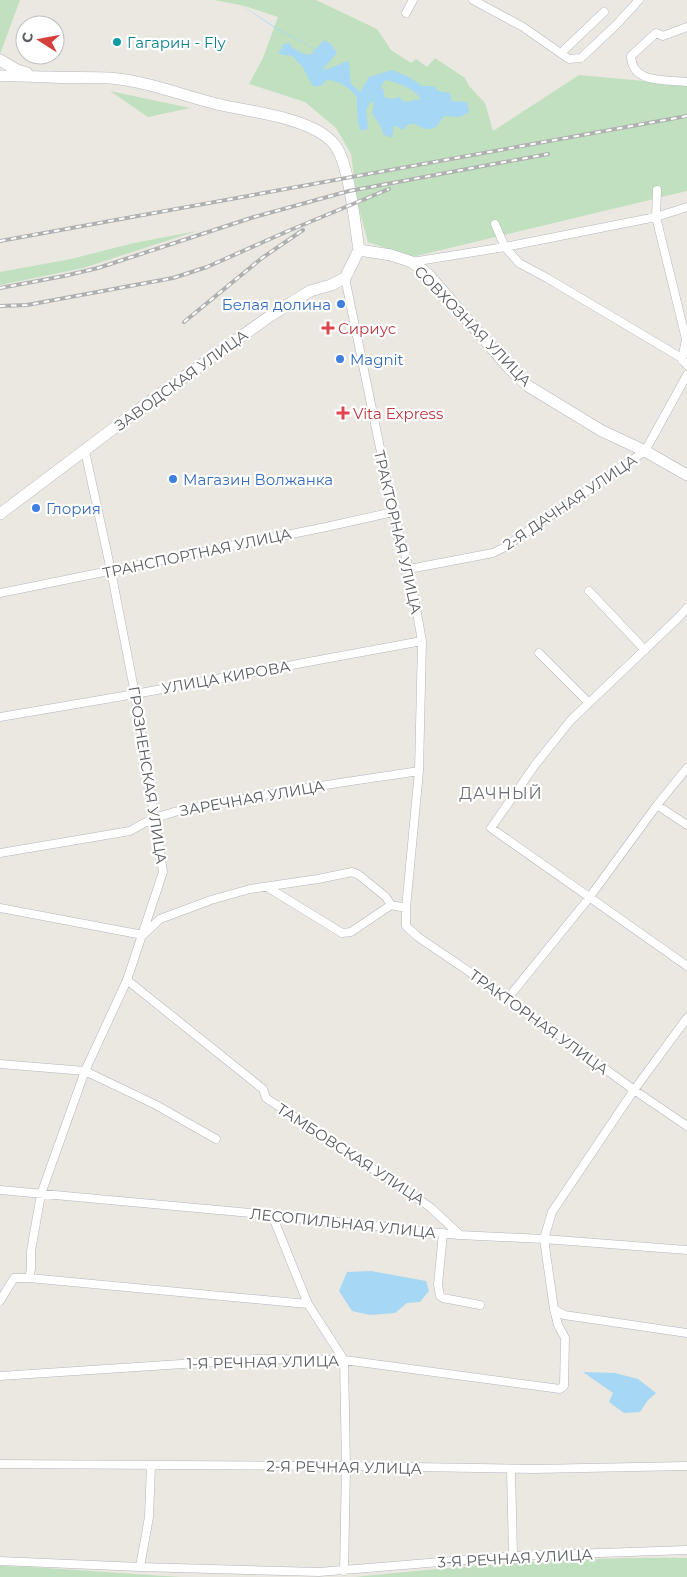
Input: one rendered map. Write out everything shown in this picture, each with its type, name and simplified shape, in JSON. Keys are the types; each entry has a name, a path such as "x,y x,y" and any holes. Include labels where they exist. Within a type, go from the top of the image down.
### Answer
{"street":[{"path":"406,13 413,0"},
{"path":"473,0 523,27 570,59 581,58 639,0"},
{"path":"561,53 604,12"},
{"path":"687,27 663,36 656,33 631,56 638,74 645,78 687,82"},
{"path":"0,60 17,70 35,76"},
{"path":"0,76 111,78 130,81 221,105 273,115 320,132 334,143 342,156 350,191 359,250 345,278"},
{"path":"495,224 506,247 519,263 685,363 686,339 656,218 658,190"},
{"path":"412,262 506,247 656,218 687,206"},
{"name":"СОВХОЗНАЯ УЛИЦА","path":"359,250 392,255 412,262 428,274 509,368 528,386 602,431 645,451 687,475"},
{"name":"ЗАВОДСКАЯ УЛИЦА","path":"0,514 138,410 287,304 310,291 331,285 345,278"},
{"name":"ТРАКТОРНАЯ УЛИЦА","path":"345,278 393,512 409,569 422,641 419,771 406,908 406,926 418,937 508,998 634,1090 687,1126"},
{"name":"2-Я ДАЧНАЯ УЛИЦА","path":"409,569 493,553 505,547 645,451 687,375"},
{"name":"ГРОЗНЕНСКАЯ УЛИЦА","path":"29,1278 31,1251 41,1194 85,1071 127,980 163,872 135,694 112,571 84,451"},
{"name":"ТРАНСПОРТНАЯ УЛИЦА","path":"0,593 393,512"},
{"path":"589,591 645,650"},
{"path":"687,608 571,720 535,765 491,828 687,966"},
{"name":"УЛИЦА КИРОВА","path":"0,717 422,641"},
{"path":"539,653 589,704"},
{"path":"508,998 590,898 657,805 687,768"},
{"name":"ЗАРЕЧНАЯ УЛИЦА","path":"0,853 130,831 174,811 184,809 419,771"},
{"path":"657,805 687,824"},
{"path":"0,908 143,934 160,919 185,909 250,889 352,872 359,875 386,897 391,905"},
{"path":"267,887 342,933 351,932 391,905 406,908"},
{"name":"ТАМБОВСКАЯ УЛИЦА","path":"127,980 262,1089 266,1098 430,1206 459,1235"},
{"path":"687,1018 634,1090 552,1212 544,1239 554,1309 564,1315 687,1333"},
{"path":"0,1064 85,1071 156,1105 216,1139"},
{"name":"ЛЕСОПИЛЬНАЯ УЛИЦА","path":"0,1190 272,1215 459,1235 544,1239 687,1250"},
{"path":"437,1213 441,1233 438,1285 440,1296 480,1305"},
{"path":"272,1215 308,1304 344,1360 346,1466 344,1571"},
{"path":"0,1301 14,1278 29,1278 308,1304"},
{"name":"1-Я РЕЧНАЯ УЛИЦА","path":"0,1376 258,1359 344,1360 560,1389 564,1386 565,1338 558,1325 554,1309"},
{"name":"2-Я РЕЧНАЯ УЛИЦА","path":"0,1464 511,1469 637,1469 687,1466"},
{"path":"140,1567 149,1517 151,1465"},
{"path":"511,1469 513,1556"},
{"name":"3-Я РЕЧНАЯ УЛИЦА","path":"0,1561 320,1572 513,1556 687,1550"}],"green space":[{"path":"0,0 20,0 0,54"},
{"path":"214,0 316,0 377,29 391,50 411,63 416,59 427,67 435,58 465,78 469,86 485,103 493,131 579,75 687,85 687,191 412,257 368,242 358,205 351,154 336,128 305,102 249,84 263,58 278,17 245,6"},
{"path":"110,91 190,108 148,117"},
{"path":"197,231 83,268 0,285 0,272 71,259 134,243"},
{"path":"687,1558 687,1577 354,1577 562,1560"},
{"path":"0,1566 31,1567 181,1577 0,1577"}],"water":[{"path":"234,0 278,29 316,49 324,40 331,44 337,53 322,70 349,61 351,84 360,92 369,77 392,70 409,77 422,86 434,86 438,91 450,93 452,101 467,102 469,112 460,117 444,116 436,127 430,129 410,124 403,130 394,125 392,138 383,134 372,113 374,103 371,101 366,110 368,127 366,130 360,130 357,97 340,83 327,80 322,85 316,87 312,85 302,66 292,56 278,54 284,44 290,43 291,47 304,54 310,55 315,49 278,30","holes":["385,80 400,84 421,99 405,102 399,97 392,99 384,97 384,91 381,86"]},
{"path":"371,1271 426,1281 429,1291 420,1302 407,1303 395,1313 370,1315 352,1311 339,1291 347,1272"},
{"path":"583,1372 615,1373 638,1379 656,1393 648,1400 640,1412 624,1413 609,1402 613,1393"}],"railway":[{"path":"0,241 687,116"},
{"path":"0,288 98,268 254,217 349,191 548,154"},
{"path":"0,306 27,305 173,278 207,267 389,189"},
{"path":"184,322 262,258 303,230"}],"place":[{"name":"Гагарин - Fly","path":"117,42"},
{"name":"Белая долина","path":"341,304"},
{"name":"Сириус","path":"328,328"},
{"name":"Magnit","path":"340,359"},
{"name":"Vita Express","path":"343,413"},
{"name":"Магазин Волжанка","path":"173,479"},
{"name":"Глория","path":"36,508"}],"district":[{"name":"ДАЧНЫЙ","path":"501,793"}]}
